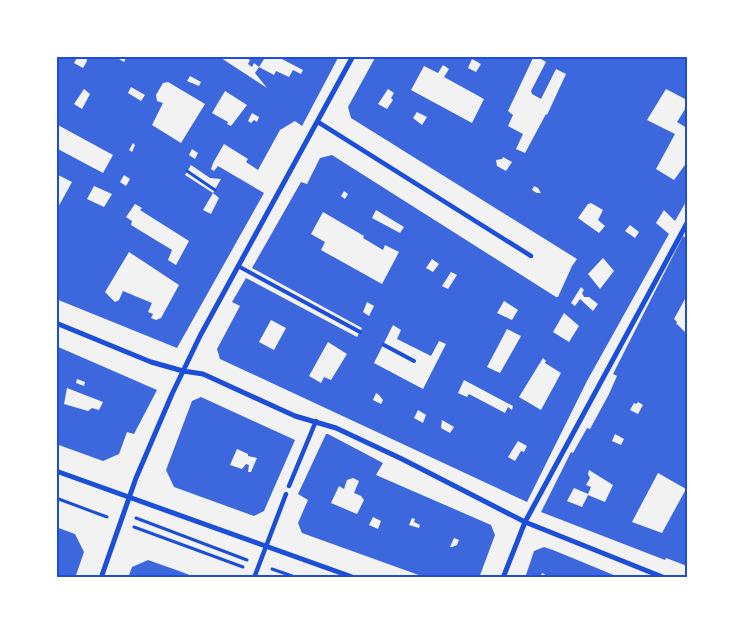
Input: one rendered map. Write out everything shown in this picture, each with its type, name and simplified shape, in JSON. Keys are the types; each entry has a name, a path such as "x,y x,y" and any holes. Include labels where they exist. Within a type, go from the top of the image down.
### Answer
{"street":[{"path":"101,578 128,497 183,371 200,336 353,56"},
{"path":"318,122 531,256"},
{"path":"503,578 525,522 687,223"},
{"path":"56,323 151,362 183,371 203,374 295,416 336,428 402,459 525,522 665,578"},
{"path":"289,486 316,421"},
{"path":"56,471 355,578"},
{"path":"254,578 286,494"}],"lane":[{"path":"238,266 360,332"},
{"path":"384,345 414,361"}],"path":[{"path":"187,171 215,190"},
{"path":"56,498 104,515"},
{"path":"123,513 298,578"},
{"path":"140,529 256,571"}],"building":[{"path":"56,56 78,56 74,63 83,68 87,61 86,56 114,56 124,62 127,56 218,56 267,88 255,73 259,67 274,75 276,71 289,77 293,70 301,74 303,70 276,56 339,56 302,126 295,121 280,130 258,170 246,162 248,159 224,144 213,163 211,169 214,171 218,166 264,193 177,348 56,299 56,211 72,182 56,174 56,148 103,173 113,155 56,124","holes":["190,76 201,82 199,86 187,81","168,82 205,104 181,143 152,125 163,103 157,101 156,95 163,83","131,87 145,95 141,101 128,93","84,89 90,94 82,109 74,104","225,91 247,105 231,126 227,124 228,122 212,113","252,113 259,117 257,122 254,120 251,123 248,121","133,143 135,145 132,152 129,150","192,149 198,153 195,159 189,155","191,165 210,178 221,179 213,193 185,175","124,175 130,179 126,186 120,182","94,186 112,194 104,207 87,199","213,193 219,198 211,214 203,210","135,204 142,208 140,210 189,241 176,265 168,260 172,250 131,225 132,221 126,217","129,252 179,285 161,318 156,320 151,318 153,314 148,312 152,303 123,291 119,300 115,302 105,292"]},
{"path":"243,56 266,56 259,67 254,63 252,67 248,64 250,60"},
{"path":"376,56 432,56 436,59 438,56 534,56 508,111 513,115 508,126 523,134 516,149 525,153 547,115 566,74 556,69 541,99 532,94 531,91 546,62 539,58 540,56 687,56 687,100 666,89 647,120 675,134 656,169 674,180 687,162 687,200 675,221 664,210 656,223 669,234 587,381 527,502 220,359 217,349 240,306 232,302 246,278 357,337 362,328 252,268 301,182 307,184 320,158 332,155 558,297 577,259 351,118 348,107","holes":["472,59 481,64 476,72 468,68","443,65 449,69 444,77 484,99 472,123 411,90 424,66 438,73","388,89 394,93 391,98 393,100 387,109 378,104","417,112 427,117 422,125 413,118","503,157 512,162 506,171 497,166 496,160","534,186 541,193 532,190","344,191 348,194 345,199 341,196","591,203 603,210 598,220 605,226 599,233 578,218 588,204","376,210 404,227 400,233 372,218","323,212 364,236 363,238 383,250 385,245 399,252 382,284 321,250 325,242 311,234","630,225 639,232 635,238 625,231","603,258 614,271 600,289 588,274","432,259 439,264 433,272 426,268","451,272 457,275 448,289 442,286","581,287 584,290 582,293 584,297 589,297 598,304 593,311 580,299 575,306 571,303","504,301 518,310 512,320 497,313","367,302 374,306 369,316 363,312","564,313 579,326 569,342 553,332","271,320 286,328 274,350 259,342","393,325 401,330 397,339 431,356 439,341 446,344 423,389 374,363","507,329 521,336 500,373 487,367","328,342 347,354 331,380 324,377 321,383 309,376","543,358 546,361 545,363 561,373 541,410 519,397","464,380 513,406 512,410 508,407 505,413 469,394 467,397 458,393","376,393 383,400 381,404 373,400","418,410 426,415 423,423 414,418","442,420 454,427 450,433 441,428","518,441 527,446 524,452 521,451 515,461 508,457"]},
{"path":"687,106 687,128 677,122"},
{"path":"683,236 687,239 687,300 685,299 674,319 677,322 676,325 687,334 687,566 666,558 665,560 541,512 571,452 573,453 587,428 590,429 609,394 617,376 613,374","holes":["638,402 643,405 638,414 630,410 634,403","615,434 624,439 621,445 612,441","589,470 613,485 605,502 588,495 582,507 567,501 574,488 588,494 591,487 586,485 590,478","658,473 686,489 662,533 632,522"]},
{"path":"56,346 157,390 134,434 127,432 119,454 103,461 56,444","holes":["77,379 85,382 84,386 76,383","67,388 103,402 99,410 92,408 88,411 64,404"]},
{"path":"201,397 295,440 264,511 254,516 174,487 166,470 192,401","holes":["237,449 248,454 248,456 257,458 251,472 248,472 249,465 246,464 242,469 230,465"]},
{"path":"326,434 328,434 383,463 376,475 491,525 495,535 479,578 427,578 302,533 298,523 308,500 298,494","holes":["353,478 359,481 354,493 361,496 364,500 357,514 331,503 339,486 344,489 347,480","373,517 381,521 378,529 369,525","412,518 415,519 414,522 420,525 419,528 409,525","454,538 459,540 457,545 450,547"]},
{"path":"56,527 75,534 84,552 75,578 56,578"},
{"path":"544,547 621,578 551,578 542,573 540,578 525,578 534,551"},
{"path":"148,560 197,578 128,578 132,567"}]}
